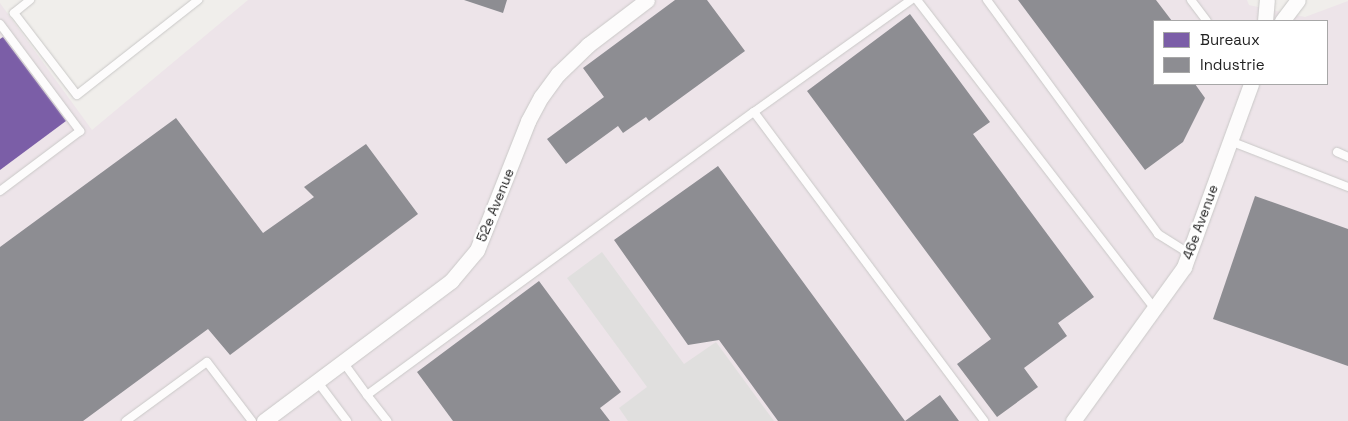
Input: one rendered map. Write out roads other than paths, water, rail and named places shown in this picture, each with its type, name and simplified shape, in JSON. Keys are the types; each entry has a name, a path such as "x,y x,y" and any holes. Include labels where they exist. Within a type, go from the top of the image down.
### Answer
{"street":[{"name":"52e Avenue","path":"264,421 451,281 472,256 541,97 558,74 588,45 648,0"},
{"path":"1265,20 1267,0"},
{"path":"1283,20 1298,0"},
{"name":"46e Avenue","path":"1073,421 1184,267 1251,85"}],"lane":[{"path":"30,0 14,12 77,95 198,0"},
{"path":"367,395 910,0"},
{"path":"917,0 1154,308"},
{"path":"986,0 1158,234 1189,253"},
{"path":"1191,0 1206,20"},
{"path":"0,24 80,131 0,191"},
{"path":"754,112 984,421"},
{"path":"1230,141 1348,187"},
{"path":"1337,152 1348,156"},
{"path":"126,421 206,362 252,421"},
{"path":"343,362 386,421"},
{"path":"317,381 346,421"}]}
